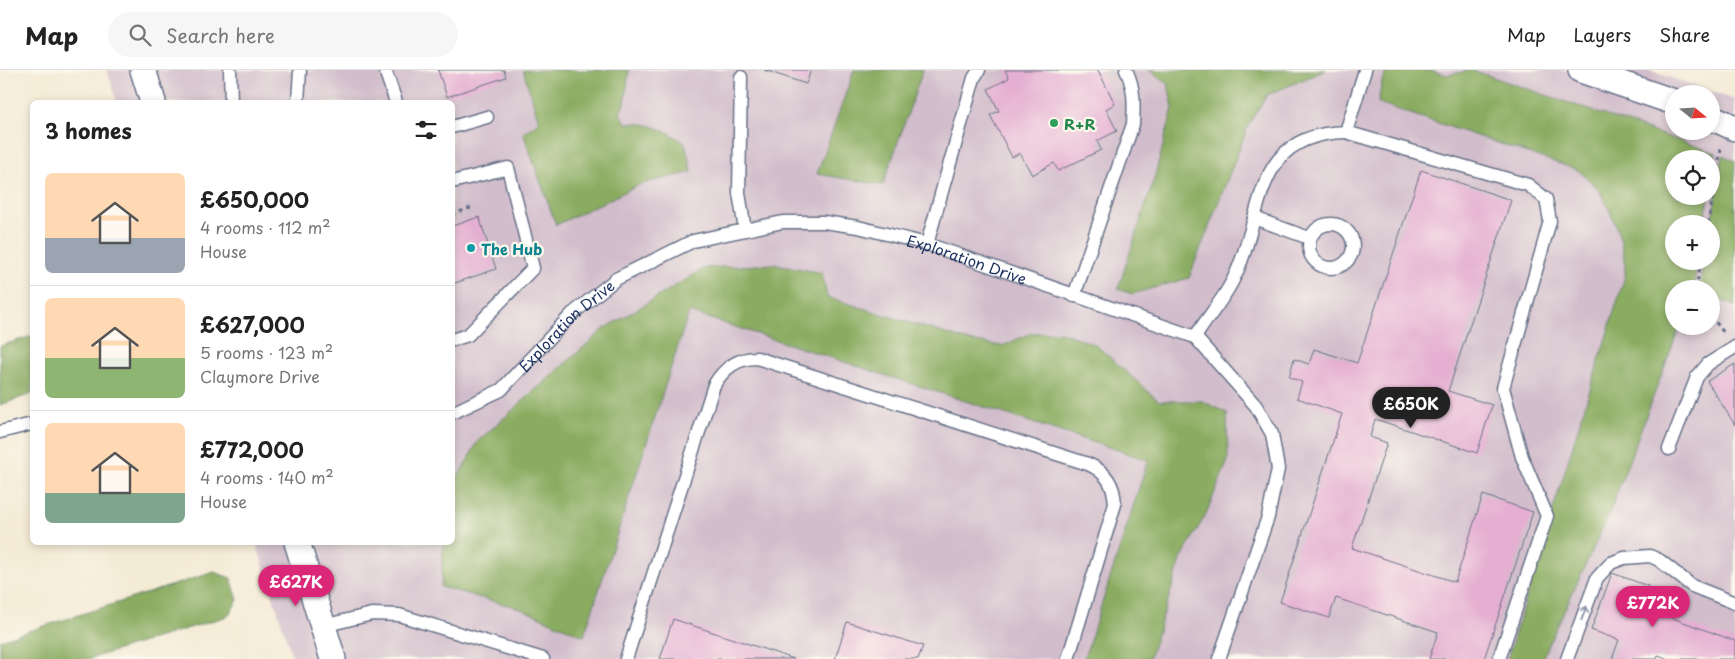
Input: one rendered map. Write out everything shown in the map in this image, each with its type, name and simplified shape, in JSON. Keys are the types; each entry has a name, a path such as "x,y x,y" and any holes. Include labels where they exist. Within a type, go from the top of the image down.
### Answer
{"street":[{"path":"143,70 152,100"},
{"path":"1581,70 1665,99"},
{"path":"298,545 333,659"}],"lane":[{"path":"230,70 231,100"},
{"path":"298,100 300,70"},
{"path":"385,70 395,100"},
{"path":"927,244 974,78 979,70"},
{"path":"1074,296 1133,124 1134,102 1130,79 1126,70"},
{"path":"1346,132 1365,70"},
{"path":"741,77 739,193 745,230"},
{"path":"455,126 487,117"},
{"path":"1219,659 1268,517 1275,491 1278,469 1272,434 1256,406 1195,337 1233,280 1268,176 1277,159 1301,139 1322,132 1346,132 1528,184 1546,199 1550,221 1503,388 1522,457 1547,516 1499,659"},
{"path":"455,181 508,168 533,268 468,335 455,339"},
{"path":"1254,218 1309,238"},
{"name":"Exploration Drive","path":"455,411 501,390 572,314 616,279 693,241 783,222 824,222 858,227 927,244 1195,337"},
{"path":"1669,449 1697,376 1708,364 1735,347"},
{"path":"626,659 714,385 728,367 738,361 757,358 1088,464 1105,474 1115,493 1115,504 1068,659"},
{"path":"0,432 30,424"},
{"path":"1567,659 1597,578 1611,563 1624,558 1650,556 1659,560 1692,586 1735,603"},
{"path":"323,626 372,614 399,615 543,659"}],"path":[{"path":"1710,215 1725,124"},
{"path":"455,213 471,208"}],"shaded area":[{"path":"107,70 1649,70 1692,85 1665,85 1665,140 1720,140 1720,95 1735,100 1735,659 293,659 257,545 455,545 455,100 116,100"}],"green space":[{"path":"523,70 629,70 625,103 620,112 626,123 650,125 671,134 685,143 692,172 641,184 556,225 523,133 539,122"},
{"path":"854,70 923,70 883,185 817,174"},
{"path":"1149,70 1326,70 1267,95 1249,124 1189,278 1132,294 1118,289 1154,179 1173,108 1168,84"},
{"path":"1387,70 1428,70 1447,75 1472,70 1665,136 1665,140 1678,140 1707,150 1665,150 1665,205 1707,205 1706,215 1665,215 1665,270 1696,270 1695,280 1665,280 1665,335 1677,335 1609,514 1542,659 1507,659 1625,276 1621,244 1610,211 1600,192 1578,170 1378,103 1382,81"},
{"path":"1723,155 1735,161 1735,306 1720,300 1720,280 1701,280 1702,270 1720,270 1720,215 1713,215 1714,205 1720,205 1720,172"},
{"path":"776,264 822,273 827,297 969,341 1002,346 1031,333 1061,332 1096,345 1159,401 1202,401 1227,413 1228,461 1206,514 1182,557 1149,659 1084,659 1148,460 689,312 584,636 519,608 441,587 443,545 455,545 455,482 478,441 604,329 705,268"},
{"path":"30,337 30,395 0,405 0,346"},
{"path":"214,572 231,578 238,600 228,616 89,659 0,659 0,640"}],"building":[{"path":"438,70 504,70 506,77 447,97"},
{"path":"764,70 811,70 806,84"},
{"name":"R+R","path":"1005,70 1098,70 1115,104 1106,109 1117,131 1097,141 1101,150 1058,171 1054,163 1032,175 1020,153 1012,157 990,115 999,111 988,89 1009,78"},
{"path":"1421,170 1511,200 1448,391 1492,405 1477,453 1375,419 1370,437 1387,443 1352,548 1455,582 1483,495 1533,512 1484,659 1429,659 1438,632 1336,598 1329,618 1280,602 1342,414 1297,398 1302,382 1289,377 1294,359 1309,364 1314,349 1357,363"},
{"name":"The Hub","path":"479,217 496,269 455,283 455,225"},
{"path":"1735,364 1735,425 1707,381"},
{"path":"1612,573 1648,586 1640,606 1735,641 1735,659 1669,659 1658,655 1657,659 1612,659 1619,640 1591,630"},
{"path":"673,619 794,659 660,659"},
{"path":"847,622 923,646 918,659 835,659"}],"place":[{"name":"R+R","path":"1054,123"},
{"name":"The Hub","path":"471,248"}]}
